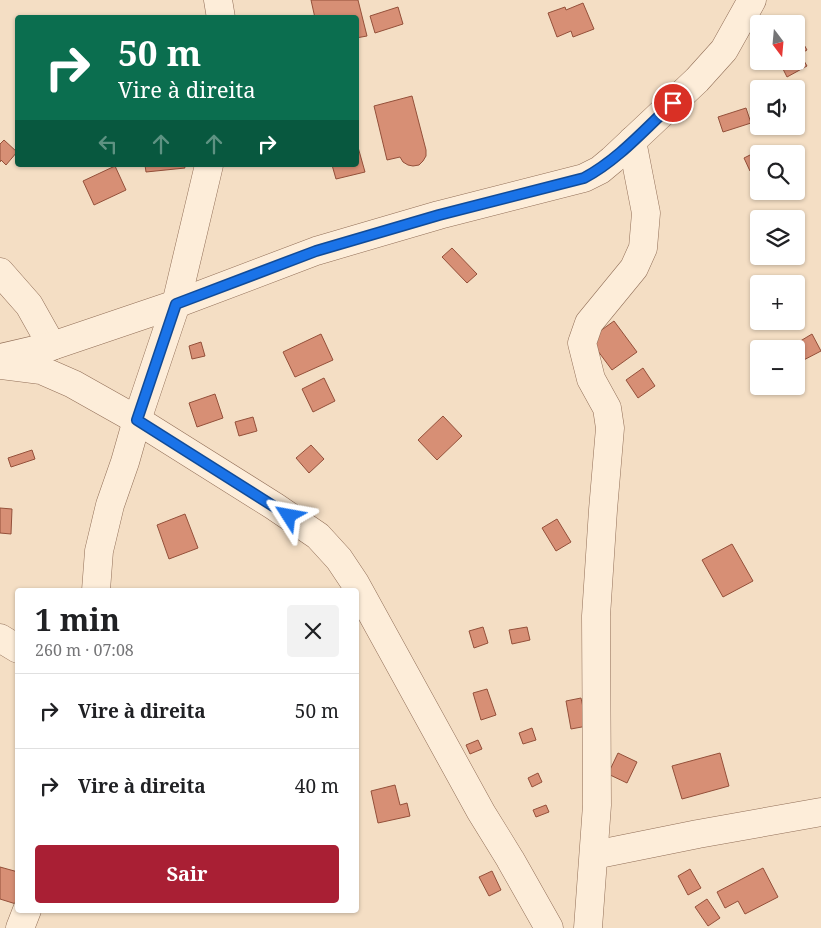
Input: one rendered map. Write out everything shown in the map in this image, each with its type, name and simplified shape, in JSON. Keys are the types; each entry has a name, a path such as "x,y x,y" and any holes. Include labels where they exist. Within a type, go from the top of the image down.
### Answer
{"street":[{"path":"218,0 220,15"},
{"path":"0,358 52,346 176,304 316,251 439,215 584,178 600,170 697,80 724,50 752,0"},
{"path":"588,928 597,805 596,616 610,428 607,408 591,379 582,343 589,323 634,268 644,248 646,213 632,141"},
{"path":"96,588 99,551 110,505 176,304 209,167"},
{"path":"0,272 29,305 52,346"},
{"path":"0,365 41,370 73,384 137,420 274,506 318,536 339,559 358,588"},
{"path":"359,590 481,812 549,928"},
{"path":"0,638 15,647"},
{"path":"594,855 821,812"},
{"path":"20,928 26,913"}],"building":[{"path":"311,0 358,0 367,36 359,37 359,15 314,15"},
{"path":"583,3 594,29 573,37 571,31 557,37 548,13 565,7 566,10"},
{"path":"398,7 403,24 375,33 370,16"},
{"path":"784,70 800,70 787,77"},
{"path":"412,96 426,150 426,156 423,161 419,165 413,166 403,162 400,157 387,160 374,106"},
{"path":"746,108 750,123 723,132 718,117"},
{"path":"4,140 15,150 15,154 6,165 1,160 0,162 0,144"},
{"path":"359,151 365,172 336,179 333,167 359,167"},
{"path":"750,155 750,171 744,158"},
{"path":"115,167 126,190 94,205 83,181"},
{"path":"145,167 185,168 146,172"},
{"path":"452,248 477,274 467,283 442,257"},
{"path":"614,321 637,352 612,370 589,339"},
{"path":"321,334 333,360 295,377 283,352"},
{"path":"812,334 821,351 805,359 805,340 802,340"},
{"path":"201,342 205,356 192,359 189,346"},
{"path":"643,368 655,386 638,398 626,380"},
{"path":"324,378 335,401 313,412 302,389"},
{"path":"215,394 223,418 197,427 189,403"},
{"path":"443,416 462,436 437,460 418,440"},
{"path":"253,417 257,431 239,436 235,422"},
{"path":"311,445 324,459 309,473 296,458"},
{"path":"32,450 35,459 11,467 8,458"},
{"path":"0,508 12,509 11,534 0,533"},
{"path":"185,514 198,548 169,559 157,525"},
{"path":"557,519 571,542 556,551 542,528"},
{"path":"732,544 753,581 723,597 702,560"},
{"path":"483,627 488,643 474,648 469,631"},
{"path":"527,627 530,640 512,644 509,630"},
{"path":"487,689 496,715 481,720 473,693"},
{"path":"581,698 587,726 571,729 566,701"},
{"path":"532,728 536,740 523,744 519,733"},
{"path":"478,740 482,749 470,754 466,745"},
{"path":"618,753 637,762 627,783 608,774"},
{"path":"720,753 729,786 682,799 672,766"},
{"path":"538,773 542,782 532,787 528,778"},
{"path":"395,785 400,805 407,803 410,816 378,823 371,791"},
{"path":"546,805 549,812 536,817 533,810"},
{"path":"0,867 15,871 15,904 0,899"},
{"path":"763,868 778,897 745,914 738,901 725,908 717,892"},
{"path":"690,869 701,888 688,895 678,876"},
{"path":"492,871 501,890 489,896 479,877"},
{"path":"707,899 720,918 708,926 695,907"}],"route":[{"path":"289,516 137,420 176,304 316,251 439,215 584,178 600,170 612,160 673,103"}]}
